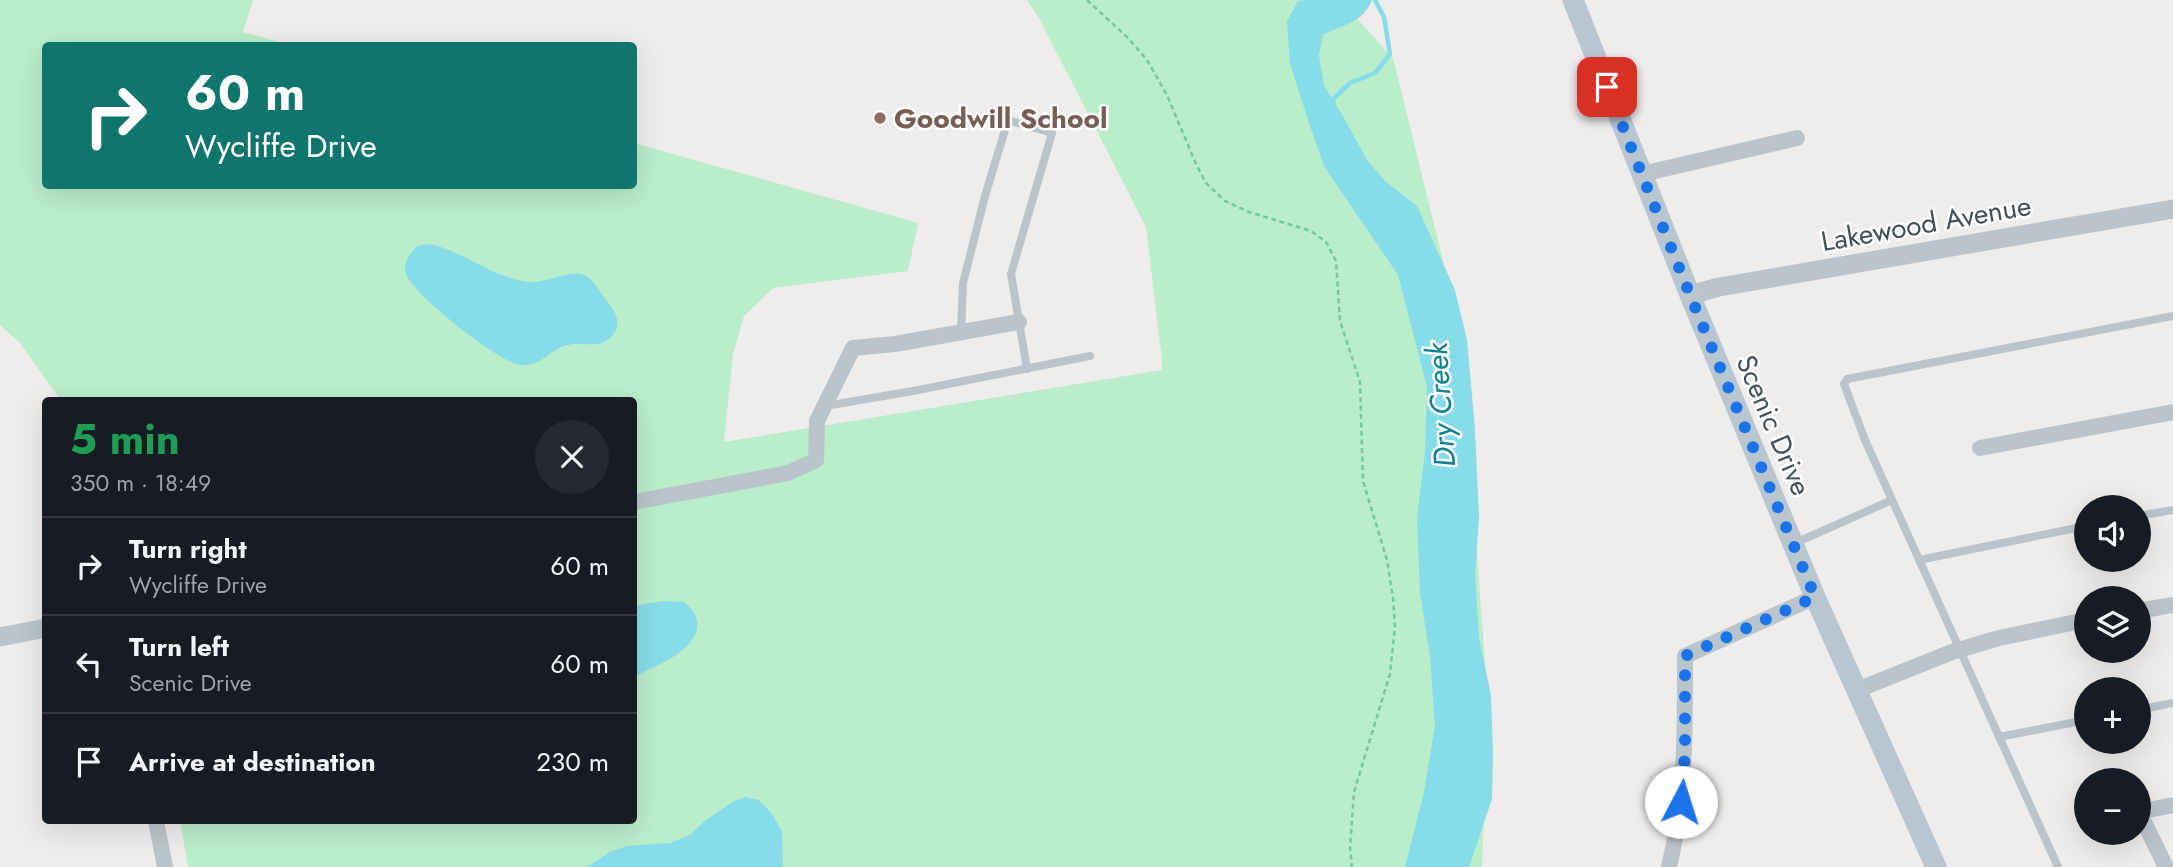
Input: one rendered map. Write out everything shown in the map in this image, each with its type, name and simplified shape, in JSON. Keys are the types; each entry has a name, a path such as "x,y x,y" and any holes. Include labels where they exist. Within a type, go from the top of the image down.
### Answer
{"main road":[{"name":"Scenic Drive","path":"1573,0 1690,295 1815,597 1936,867"}],"street":[{"path":"1642,174 1797,138"},
{"name":"Lakewood Avenue","path":"1690,295 2173,209"},
{"path":"637,501 788,473 816,460 817,421 853,348 895,344 1019,322"},
{"path":"1980,448 2173,412"},
{"path":"1669,867 1681,802 1685,754 1685,656 1815,597"},
{"path":"2151,609 2173,605"},
{"path":"1857,690 1961,650 2013,635 2074,622"},
{"path":"0,637 42,629"},
{"path":"2151,810 2173,805"},
{"path":"157,824 165,867"},
{"path":"2151,836 2166,867"}],"lane":[{"path":"961,332 963,283 1008,120 1052,133 1011,274 1027,369"},
{"path":"2058,867 1892,500 1844,384 1847,379 2173,316"},
{"path":"825,406 1090,356"},
{"path":"1793,544 1892,500"},
{"path":"2151,514 2173,510"},
{"path":"1919,560 2074,528"},
{"path":"2151,707 2173,703"},
{"path":"1999,737 2074,722"}],"path":[{"path":"1087,0 1128,38 1147,60 1167,95 1206,183 1225,201 1249,212 1311,230 1326,242 1336,261 1339,321 1360,382 1363,481 1387,560 1395,626 1391,674 1354,792 1350,848 1352,867"}],"green space":[{"path":"0,0 253,0 243,32 279,42 42,42 42,189 637,189 637,144 918,223 908,271 773,288 744,316 733,354 724,442 1162,370 1146,227 1039,18 1027,0 1340,0 1393,58 1461,334 1488,704 1482,867 188,867 181,824 637,824 637,397 58,397 20,343 0,325"}],"water":[{"path":"1372,0 1358,18 1323,35 1319,55 1324,86 1367,160 1385,181 1417,206 1455,290 1467,340 1479,517 1475,574 1479,638 1491,695 1493,752 1492,799 1469,867 1405,867 1424,792 1435,726 1430,656 1420,593 1417,519 1425,451 1427,387 1398,275 1324,166 1290,64 1287,21 1298,1"},
{"path":"430,244 516,280 535,282 573,274 586,276 596,285 615,313 616,330 601,343 564,346 528,365 510,361 458,327 412,284 405,270 407,259 417,246"},
{"path":"663,601 684,602 695,614 697,626 694,637 687,646 666,661 637,676 637,605"},
{"path":"745,797 759,800 782,831 783,867 587,867 610,852 627,846 670,843 690,835 706,820 734,801"}],"waterway":[{"name":"Dry Creek","path":"1334,105 1333,99 1350,83 1375,73 1390,54 1384,17 1375,0"}],"place":[{"name":"Goodwill School","path":"880,118"}],"route":[{"path":"1607,87 1815,597 1685,656 1685,754 1681,802"}]}
